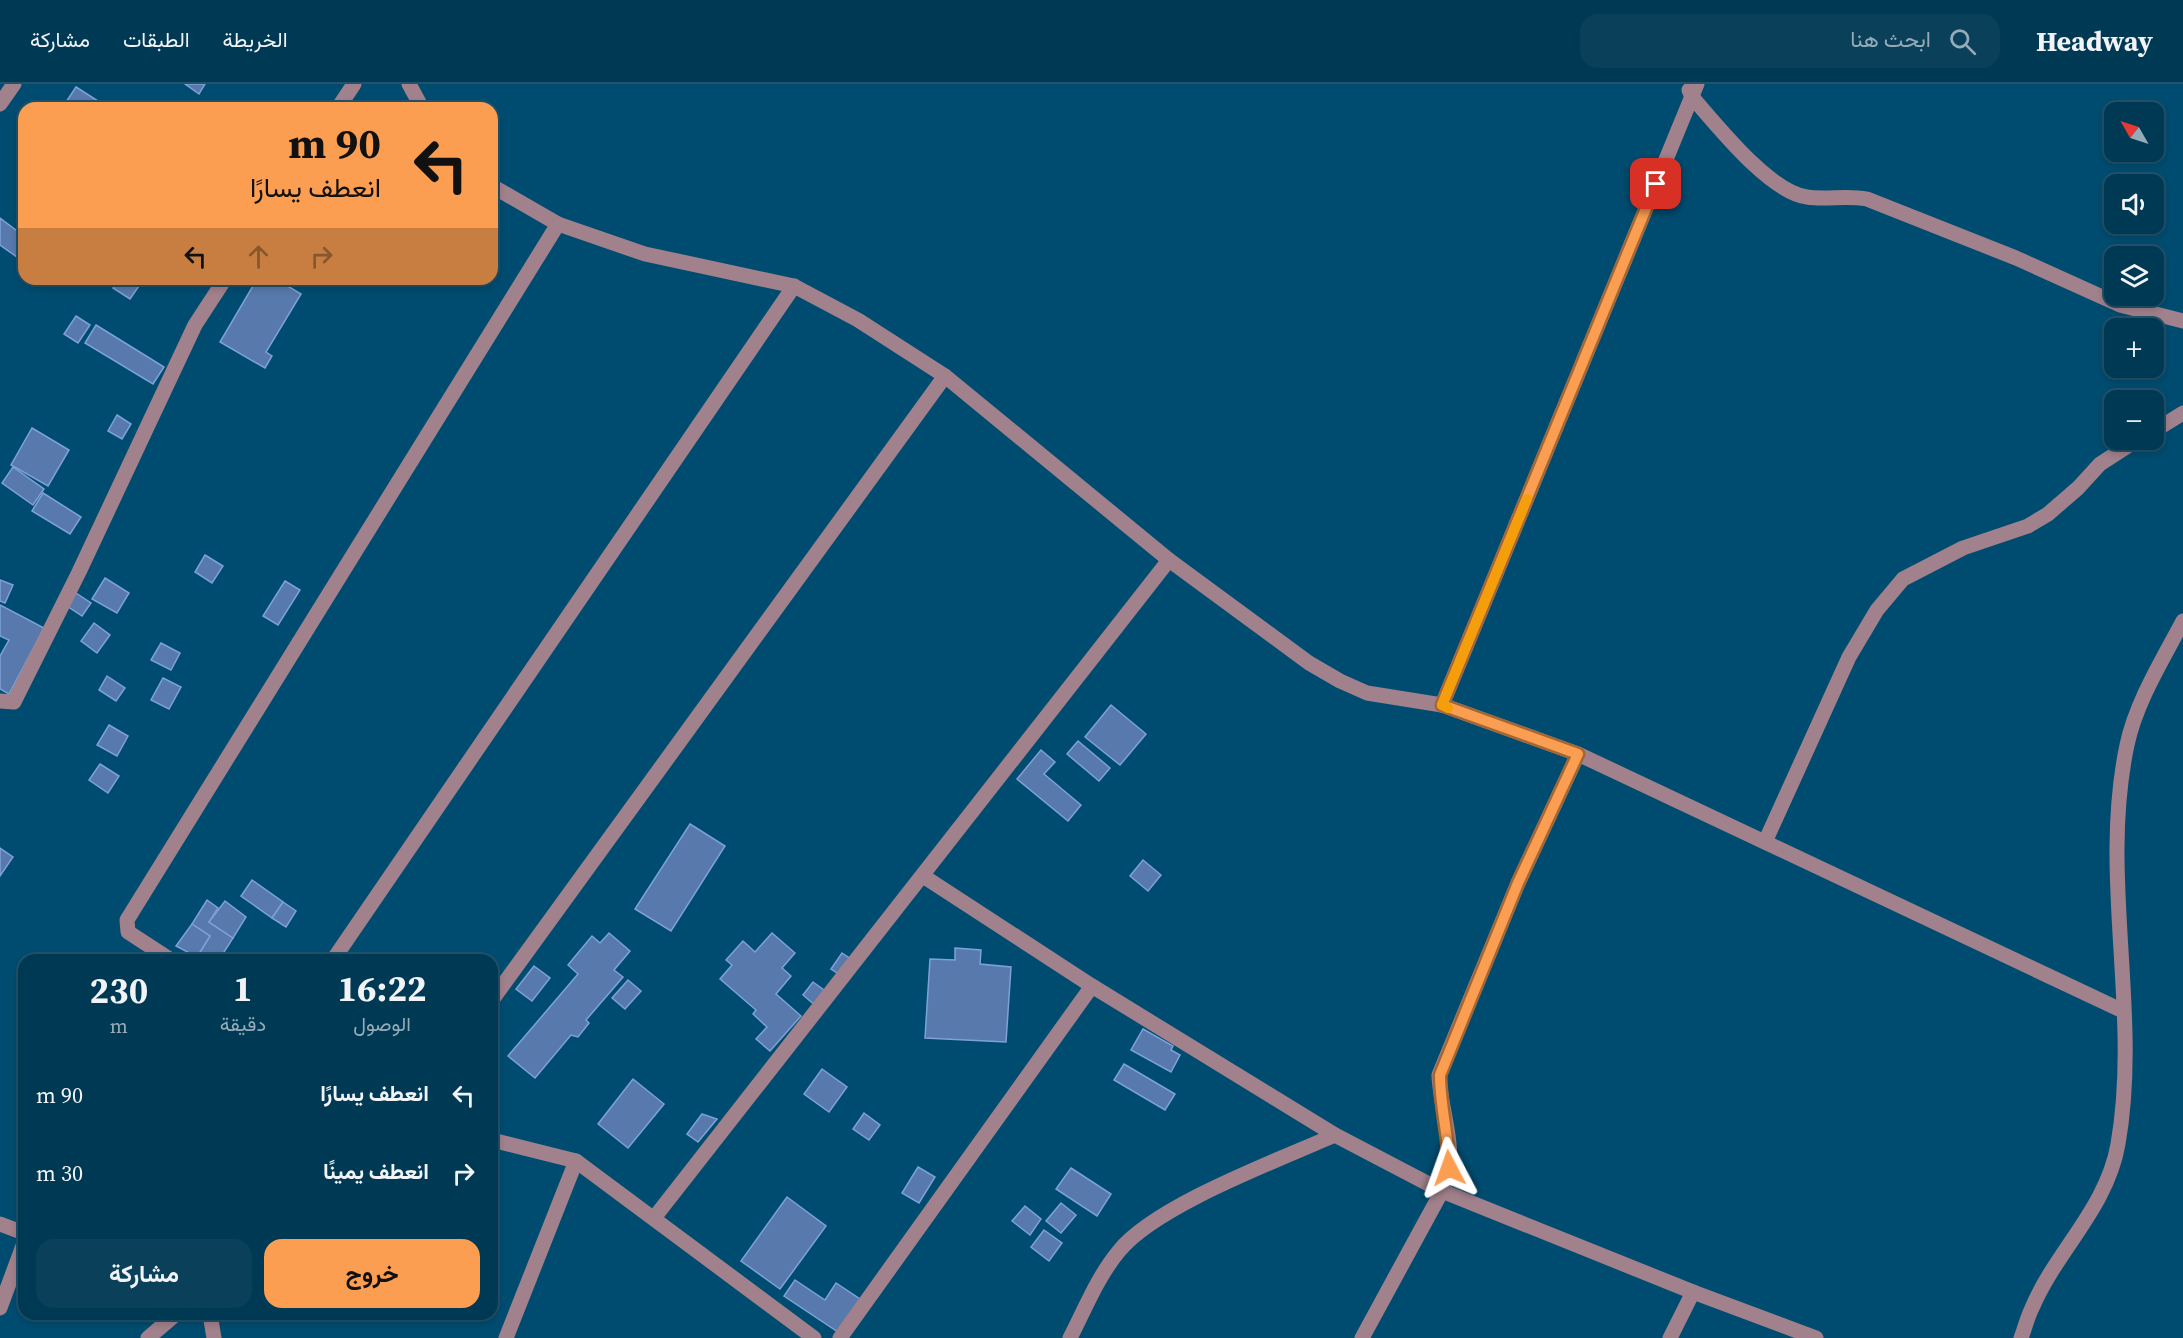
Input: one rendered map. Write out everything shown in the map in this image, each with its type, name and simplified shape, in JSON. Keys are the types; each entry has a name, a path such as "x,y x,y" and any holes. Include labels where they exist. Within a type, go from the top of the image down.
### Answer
{"street":[{"path":"0,104 14,84"},
{"path":"342,102 354,84"},
{"path":"408,84 418,102"},
{"path":"1442,705 1692,88 1754,165 1788,189 1806,197 1848,196 1867,199 2016,258 2120,305 2183,321"},
{"path":"498,189 558,224 645,254 794,286 858,320 945,376 1169,560 1309,663 1340,681 1367,693 1442,705 1578,754 2123,1011"},
{"path":"162,954 128,932 127,920 558,224"},
{"path":"0,701 14,702 79,572 195,325 221,285"},
{"path":"337,954 794,286"},
{"path":"498,992 945,376"},
{"path":"2164,425 2183,413"},
{"path":"1765,842 1849,657 1877,610 1903,579 1963,548 2028,526 2048,514 2078,488 2100,464 2122,450"},
{"path":"654,1218 1169,560"},
{"path":"2021,1338 2032,1307 2107,1182 2118,1146 2126,1074 2117,912 2116,816 2127,743 2140,706 2183,621"},
{"path":"1362,1338 1442,1191 1449,1168 1449,1150 1440,1099 1440,1075 1518,883 1578,754"},
{"path":"923,876 1092,986 1335,1135 1442,1191 1693,1292 1816,1338"},
{"path":"840,1338 1092,986"},
{"path":"1070,1338 1109,1263 1121,1248 1147,1227 1184,1204 1335,1135"},
{"path":"498,1142 576,1161 814,1338"},
{"path":"506,1338 576,1161"},
{"path":"0,1224 18,1231"},
{"path":"0,1308 18,1259"},
{"path":"1670,1338 1693,1292"},
{"path":"148,1338 169,1320"},
{"path":"211,1320 214,1338"}],"building":[{"path":"185,84 205,84 199,94"},
{"path":"76,87 100,102 66,102"},
{"path":"0,218 18,232 18,258 0,245"},
{"path":"115,285 140,285 130,299 113,288"},
{"path":"253,285 286,285 301,294 266,352 272,356 265,368 220,342"},
{"path":"76,316 90,325 78,343 64,334"},
{"path":"96,325 164,367 153,384 85,343"},
{"path":"117,415 131,424 122,439 108,431"},
{"path":"32,428 69,450 48,486 11,465"},
{"path":"13,467 44,489 33,505 2,483"},
{"path":"43,493 81,517 70,534 32,511"},
{"path":"205,555 223,566 212,583 195,572"},
{"path":"105,578 129,593 117,613 92,599"},
{"path":"0,580 13,585 5,603 0,601"},
{"path":"285,581 300,590 278,625 263,616"},
{"path":"76,593 91,603 82,616 67,606"},
{"path":"0,605 44,628 9,694 0,689 0,656 9,640 0,636"},
{"path":"94,623 110,635 97,653 81,641"},
{"path":"161,643 180,653 171,670 151,660"},
{"path":"107,676 125,688 116,701 99,690"},
{"path":"163,678 181,687 169,709 151,700"},
{"path":"1111,705 1146,734 1120,765 1085,737"},
{"path":"109,725 128,736 117,756 97,745"},
{"path":"1078,741 1110,768 1099,781 1067,754"},
{"path":"1041,750 1055,762 1044,774 1081,805 1068,821 1017,779"},
{"path":"100,764 119,776 108,793 89,780"},
{"path":"690,824 725,846 671,931 635,909"},
{"path":"0,848 13,857 0,876"},
{"path":"1143,860 1161,875 1148,891 1130,876"},
{"path":"252,880 283,902 272,918 241,896"},
{"path":"207,900 218,908 209,922 233,938 223,954 199,954 210,936 192,924"},
{"path":"225,901 246,917 233,938 209,922"},
{"path":"283,902 296,911 286,927 272,918"},
{"path":"192,924 210,936 199,954 191,954 176,946"},
{"path":"609,933 630,951 614,970 623,977 586,1020 589,1023 578,1037 571,1035 535,1078 508,1056 578,974 568,965 592,936 600,943"},
{"path":"772,933 795,953 782,968 791,976 776,994 801,1016 770,1051 756,1039 767,1027 753,1014 756,1010 720,979 732,965 726,960 743,941 755,952"},
{"path":"955,948 981,950 980,964 1011,967 1006,1042 925,1038 930,959 955,960"},
{"path":"842,953 854,961 843,977 831,969"},
{"path":"534,966 550,978 532,1001 516,989"},
{"path":"628,980 641,991 625,1009 612,998"},
{"path":"813,982 828,993 817,1007 803,995"},
{"path":"1143,1029 1173,1046 1171,1050 1180,1055 1171,1072 1131,1050"},
{"path":"1124,1064 1175,1094 1165,1110 1114,1080"},
{"path":"822,1069 847,1087 829,1112 804,1094"},
{"path":"633,1079 664,1104 628,1148 598,1124"},
{"path":"864,1113 880,1125 869,1140 853,1129"},
{"path":"702,1114 717,1119 698,1142 687,1134"},
{"path":"918,1167 935,1177 919,1203 902,1193"},
{"path":"1071,1168 1111,1194 1097,1216 1056,1189"},
{"path":"787,1197 826,1226 780,1289 741,1261"},
{"path":"1061,1203 1076,1215 1061,1233 1046,1221"},
{"path":"1025,1206 1041,1219 1030,1235 1012,1221"},
{"path":"1044,1230 1062,1243 1049,1261 1031,1247"},
{"path":"795,1280 825,1300 836,1283 860,1299 838,1332 784,1296"}],"slow traffic":[{"path":"1448,708 1442,705 1527,499"}],"route":[{"path":"1449,1168 1449,1150 1440,1099 1440,1075 1518,883 1578,754 1442,705 1656,184"}]}
